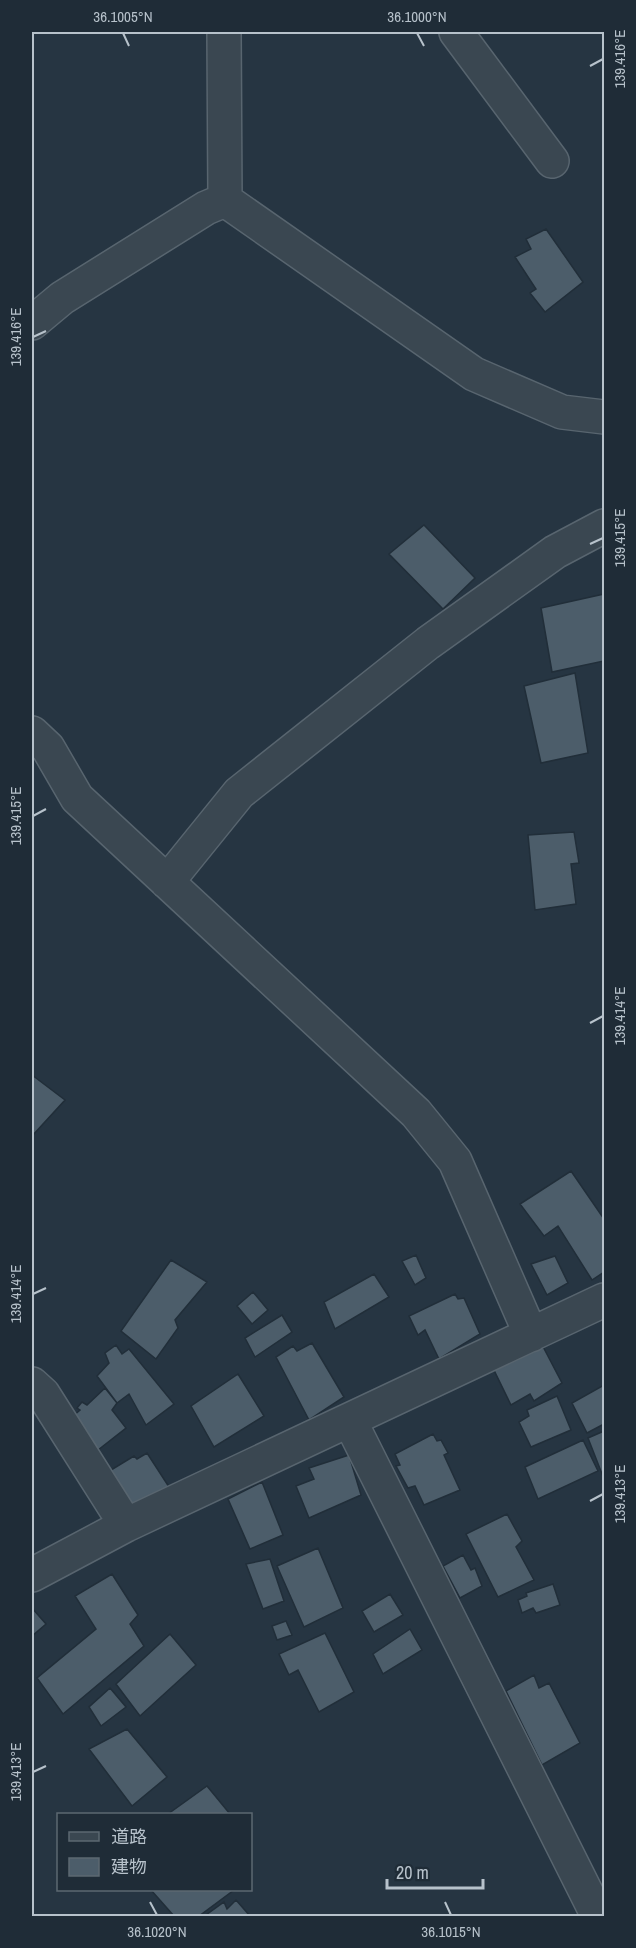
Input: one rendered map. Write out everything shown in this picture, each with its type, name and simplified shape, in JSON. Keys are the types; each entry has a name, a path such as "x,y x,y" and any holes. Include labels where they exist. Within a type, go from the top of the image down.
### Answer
{"street":[{"path":"224,32 225,200"},
{"path":"456,32 552,161"},
{"path":"32,323 62,298 206,208 225,200"},
{"path":"225,200 474,374 562,412 604,417"},
{"path":"167,882 239,793 428,643 555,552 604,526"},
{"path":"32,733 48,748 77,798 416,1113 455,1161 531,1335"},
{"path":"32,1575 126,1524 604,1300"},
{"path":"32,1384 43,1394 126,1524"},
{"path":"350,1421 600,1914"}],"building":[{"path":"546,229 583,282 545,312 530,293 536,289 515,257 531,249 526,239"},
{"path":"424,525 475,578 443,609 389,554"},
{"path":"604,594 604,661 552,672 541,608"},
{"path":"575,673 588,753 541,763 524,686"},
{"path":"574,832 579,863 571,864 576,904 535,910 528,835"},
{"path":"32,1075 65,1100 32,1136"},
{"path":"571,1171 604,1219 604,1272 592,1280 558,1226 544,1236 520,1204"},
{"path":"416,1255 426,1278 415,1285 402,1261"},
{"path":"555,1256 568,1283 547,1295 531,1264"},
{"path":"171,1260 207,1282 175,1320 178,1328 156,1359 121,1331"},
{"path":"374,1274 389,1297 335,1329 324,1302"},
{"path":"253,1292 268,1310 252,1324 237,1306"},
{"path":"455,1294 458,1299 464,1298 480,1334 439,1359 425,1330 418,1335 409,1316"},
{"path":"282,1315 292,1332 255,1357 245,1338"},
{"path":"539,1339 562,1383 534,1401 530,1394 511,1405 491,1364"},
{"path":"312,1343 344,1397 309,1420 276,1357 293,1346 297,1351"},
{"path":"116,1345 122,1354 129,1349 174,1404 146,1425 129,1394 117,1403 97,1376 109,1363 105,1353"},
{"path":"238,1374 264,1416 214,1447 191,1406"},
{"path":"604,1385 604,1424 587,1433 572,1403"},
{"path":"105,1388 117,1403 112,1410 126,1428 98,1450 72,1417 80,1410 77,1408 82,1402 87,1405"},
{"path":"557,1396 571,1430 531,1447 519,1422 529,1416 527,1410"},
{"path":"604,1431 604,1479 588,1438"},
{"path":"433,1434 437,1441 441,1440 448,1453 444,1455 460,1490 424,1505 415,1486 408,1488 396,1466 400,1465 395,1454"},
{"path":"583,1440 598,1471 538,1499 525,1467"},
{"path":"147,1453 171,1490 137,1513 111,1470 134,1456 137,1459"},
{"path":"349,1455 361,1495 309,1518 296,1486 314,1479 309,1468"},
{"path":"262,1482 283,1535 250,1549 228,1499"},
{"path":"507,1514 522,1541 516,1547 534,1580 498,1597 466,1534"},
{"path":"318,1548 343,1608 304,1627 277,1566"},
{"path":"463,1555 471,1570 475,1568 482,1586 460,1598 443,1566"},
{"path":"270,1559 284,1601 263,1609 246,1564"},
{"path":"112,1574 138,1615 130,1624 144,1646 63,1714 37,1678 96,1629 75,1596"},
{"path":"553,1584 560,1605 536,1613 533,1608 522,1613 518,1600 527,1596 526,1593"},
{"path":"390,1594 403,1615 374,1632 362,1611"},
{"path":"32,1608 46,1624 32,1636"},
{"path":"286,1621 292,1635 277,1640 272,1626"},
{"path":"410,1629 422,1650 383,1674 373,1654"},
{"path":"325,1633 354,1692 319,1712 298,1670 289,1675 279,1654"},
{"path":"170,1634 196,1665 140,1716 116,1684"},
{"path":"534,1675 539,1688 549,1683 580,1743 542,1765 506,1691"},
{"path":"110,1688 126,1707 101,1726 89,1707"},
{"path":"127,1729 167,1777 132,1806 89,1749"},
{"path":"207,1786 229,1813 169,1813"},
{"path":"152,1891 233,1891 199,1916 174,1916"},
{"path":"236,1900 250,1916 206,1915 224,1902 227,1909"}]}
